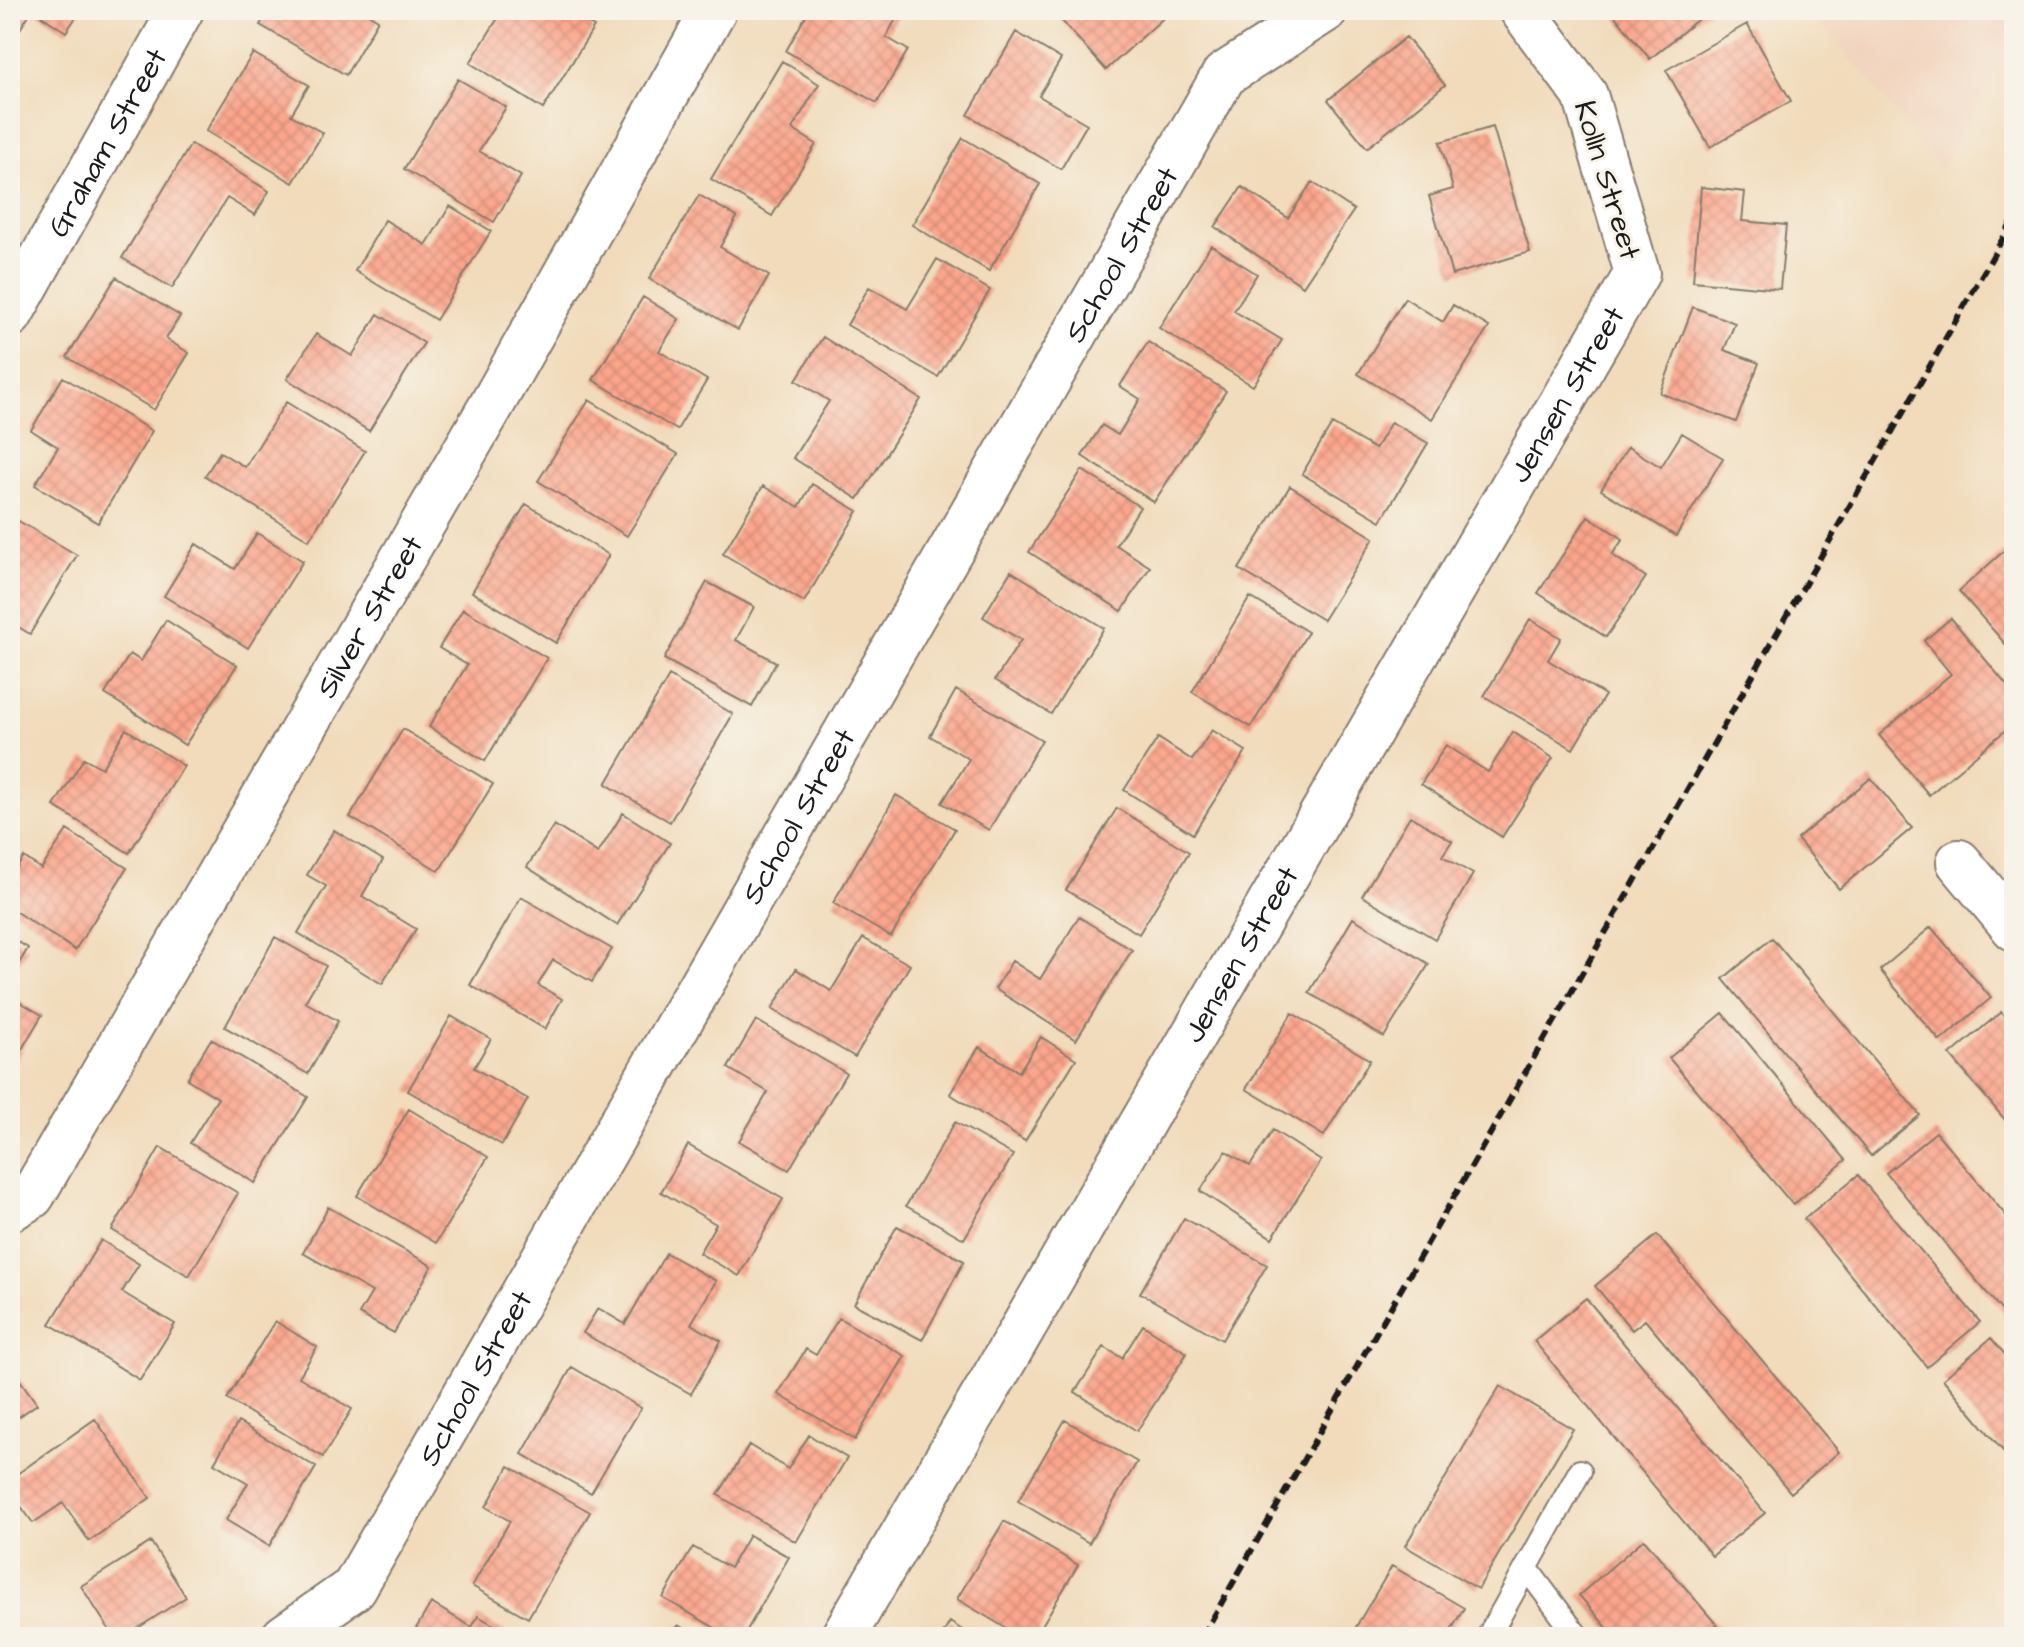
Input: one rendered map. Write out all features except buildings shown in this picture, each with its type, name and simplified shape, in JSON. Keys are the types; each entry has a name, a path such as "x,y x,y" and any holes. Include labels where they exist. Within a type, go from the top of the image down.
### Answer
{"street":[{"name":"Graham Street","path":"10,315 181,10"},
{"name":"Silver Street","path":"10,1209 32,1196 490,408 714,10"},
{"name":"School Street","path":"284,1637 354,1588 1224,75 1325,10"},
{"name":"Kolln Street","path":"1522,10 1585,95 1637,273"},
{"name":"Jensen Street","path":"843,1637 1637,273"},
{"path":"1959,862 2014,928"}],"lane":[{"path":"1488,1637 1580,1471"},
{"path":"1527,1569 1578,1637"}],"shaded area":[{"path":"1811,10 2014,10 2014,40 1941,169"}],"railway":[{"path":"1202,1637 2014,219"}]}
